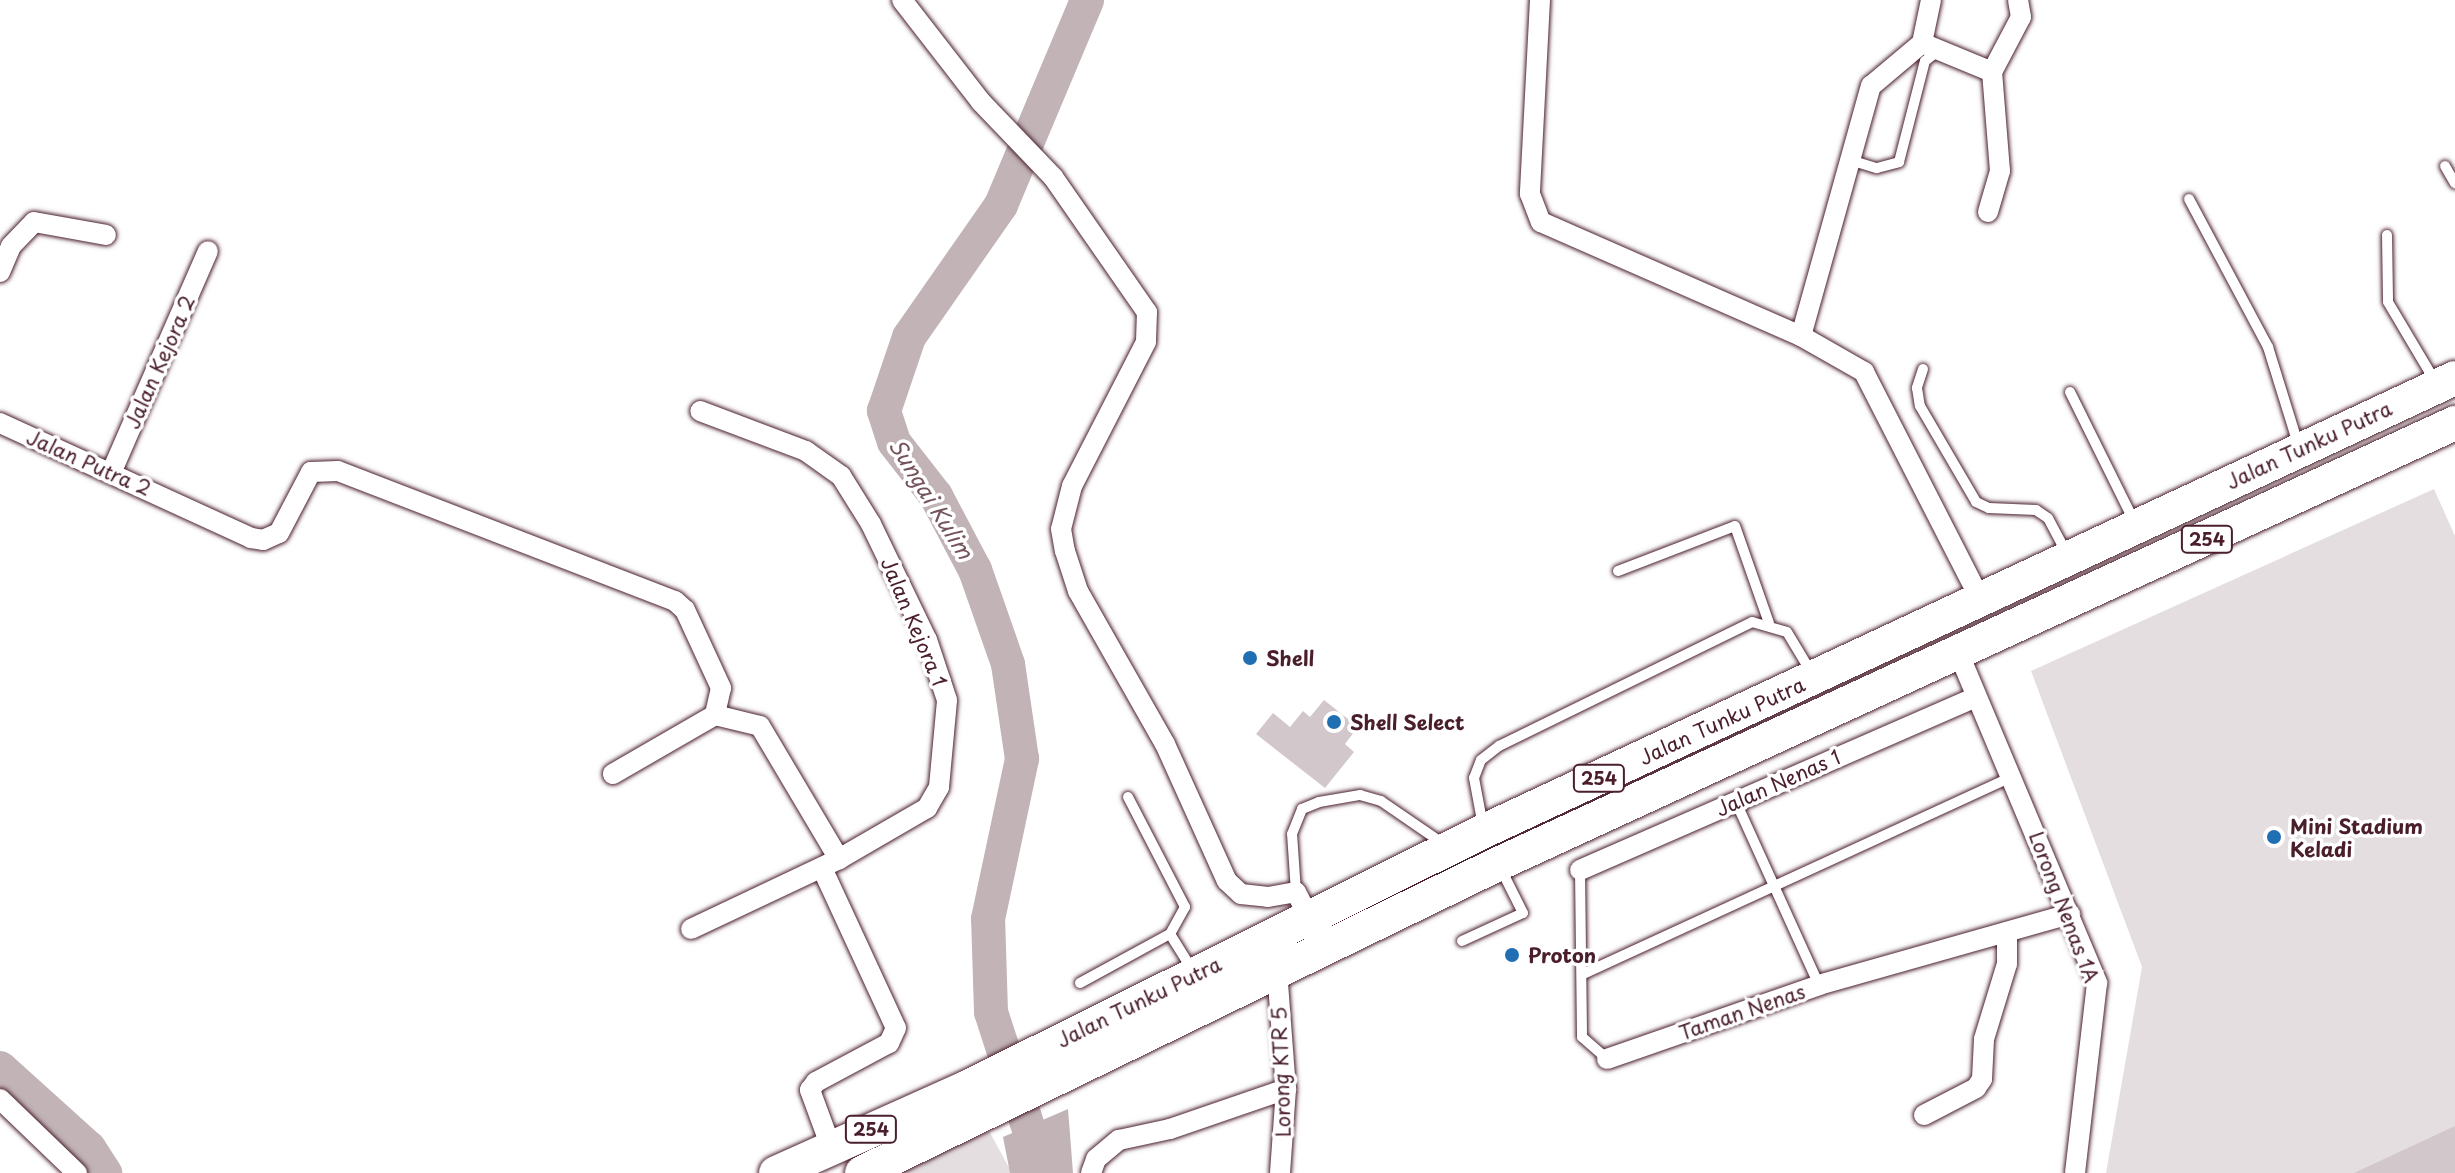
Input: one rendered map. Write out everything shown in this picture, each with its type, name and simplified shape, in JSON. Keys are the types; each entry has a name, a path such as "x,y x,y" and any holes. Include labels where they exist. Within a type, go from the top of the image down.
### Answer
{"main road":[{"name":"Jalan Tunku Putra","path":"862,1173 973,1102 1056,1043 1484,831 2446,382"},
{"name":"Jalan Tunku Putra","path":"776,1173 831,1147 1072,1073 1277,970 1310,919 1498,864 2452,433"},
{"path":"1890,644 1928,642 1959,654 1966,629 1991,596"}],"street":[{"path":"902,0 981,102 1053,177 1147,312 1146,342 1072,486 1061,529 1074,577 1165,744 1227,881 1241,894 1310,919"},
{"path":"1540,0 1530,194 1541,222 1801,336 1864,372 1991,596"},
{"path":"1801,336 1871,86 1922,43 1931,0"},
{"path":"1988,212 2000,171 1992,72 2021,17 2018,0"},
{"path":"1922,43 1944,48 1992,72"},
{"path":"0,272 6,244 34,222 106,235"},
{"name":"Jalan Kejora 2","path":"111,473 208,251"},
{"name":"Jalan Kejora 1","path":"691,929 830,864 935,800 947,700 942,674 871,524 841,476 806,451 700,411"},
{"name":"Jalan Putra 2","path":"0,423 251,538 271,538 303,479 322,469 338,471 672,600 685,610 721,688 715,715"},
{"name":"Lorong Nenas 1A","path":"1959,654 2013,776 2097,983 2075,1173"},
{"name":"Jalan Nenas 1","path":"1580,870 1976,697"},
{"path":"613,774 715,715 760,726 830,864 896,1028 889,1043 816,1082 810,1090 831,1147"},
{"name":"Taman Nenas","path":"1607,1059 1819,985 2070,914"},
{"path":"1924,1115 1976,1088 1982,1079 1984,1039 2007,964 2007,932"},
{"name":"Lorong KTR 5","path":"1277,970 1286,1089 1280,1173"},
{"path":"1091,1173 1096,1159 1119,1140 1170,1129 1286,1089"},
{"path":"0,1099 77,1173"}],"lane":[{"path":"1850,160 1877,168 1899,162 1925,61 1944,48"},
{"path":"2445,166 2455,183"},
{"path":"2189,199 2268,347 2300,449"},
{"path":"2387,235 2388,302 2446,382"},
{"path":"1923,369 1920,406 1976,502 1989,508 2036,510 2048,518 2070,558"},
{"path":"2070,392 2137,526"},
{"path":"1618,571 1735,526 1769,623"},
{"path":"1484,831 1474,778 1481,760 1499,746 1752,622 1769,623 1787,632 1815,678"},
{"path":"1583,974 2013,776"},
{"path":"1310,919 1292,834 1302,809 1319,802 1360,795 1381,801 1449,848"},
{"path":"1080,983 1170,934 1185,907 1128,797"},
{"path":"1736,802 1819,985"},
{"path":"1462,941 1523,913 1498,864"},
{"name":"Taman Nenas","path":"1580,870 1582,1037 1607,1059"},
{"path":"1170,934 1196,975"}],"shaded area":[{"name":"Mini Stadium Keladi","path":"2434,489 2455,536 2455,1173 2106,1173 2142,967 2031,671"},
{"path":"1068,1109 1073,1173 1010,1173 1003,1137"},
{"path":"989,1131 1012,1173 894,1173"}],"building":[{"path":"1324,700 1358,727 1345,744 1354,752 1325,788 1256,734 1273,713 1290,727 1303,711 1310,717"},
{"path":"2455,1126 2455,1173 2354,1173"}],"waterway":[{"name":"Sungai Kulim","path":"1043,1173 991,1012 988,919 1022,759 1008,664 975,570 936,496 894,442 884,411 909,337 1001,205 1087,0"},
{"path":"0,1068 89,1148 105,1173"}],"place":[{"name":"Shell","path":"1250,658"},
{"name":"Shell Select","path":"1334,722"},
{"name":"Mini Stadium Keladi","path":"2274,837"},
{"name":"Proton","path":"1512,955"}]}
